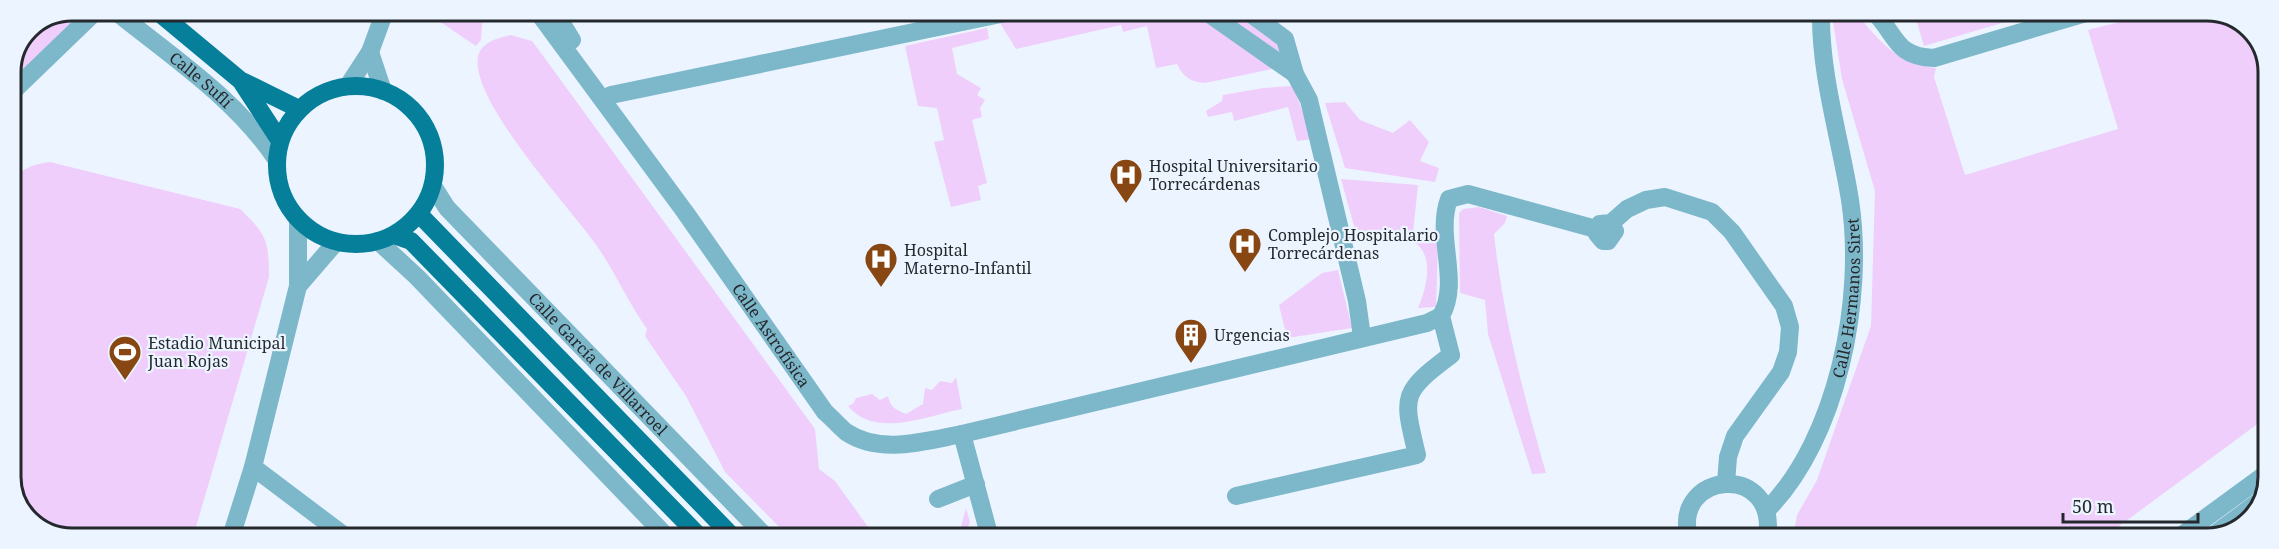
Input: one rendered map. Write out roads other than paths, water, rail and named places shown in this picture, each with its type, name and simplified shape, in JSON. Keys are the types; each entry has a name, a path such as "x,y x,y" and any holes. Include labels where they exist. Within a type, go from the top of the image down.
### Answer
{"main road":[{"name":"Calle Suflí","path":"170,21 240,80 299,109"},
{"name":"Calle Suflí","path":"240,80 278,150"},
{"path":"386,238 419,214 433,186 436,163 431,139 420,118 404,102 383,91 366,86 348,86 322,94 299,109 278,150 278,181 285,202 298,219 309,230 336,242 357,245 386,238 411,241 691,528"},
{"name":"Calle García de Villarroel","path":"419,214 724,528"}],"street":[{"path":"21,82 85,21"},
{"name":"Calle Suflí","path":"129,21 278,150"},
{"path":"348,86 370,52 381,21"},
{"name":"Calle Astrofísica","path":"544,21 632,138 825,412 847,432 872,442 890,445 962,434 1427,323 1441,316"},
{"name":"Calle Astrofísica","path":"561,21 611,95 632,138"},
{"path":"611,95 967,21"},
{"path":"1219,21 1295,74"},
{"path":"1261,21 1285,39 1295,74 1309,100 1357,301 1362,337"},
{"name":"Calle Hermanos Siret","path":"1767,510 1798,473 1811,451 1840,368 1848,324 1853,274 1853,228 1826,68 1822,21"},
{"path":"1881,21 1907,53 1934,58 2059,21"},
{"path":"370,52 383,91"},
{"name":"Calle García de Villarroel","path":"433,186 447,208 757,528"},
{"path":"1236,496 1417,455 1407,412 1407,400 1413,386 1450,355 1441,316 1447,305 1449,290 1444,228 1449,199 1468,194 1604,226 1627,209 1646,200 1665,197 1712,212 1732,232 1784,306 1790,327 1788,352 1776,380 1735,436 1728,457 1726,483"},
{"path":"234,528 253,467 298,286 298,219"},
{"path":"386,238 417,277 658,528"},
{"path":"298,286 336,242"},
{"path":"962,434 987,528"},
{"path":"253,467 334,528"},
{"path":"2192,528 2258,480"},
{"path":"1686,528 1688,512 1696,497 1715,485 1736,483 1758,497 1767,510 1767,528"},
{"path":"938,499 976,484"}],"place":[{"name":"Hospital Universitario Torrecárdenas","path":"1126,204"},
{"name":"Complejo Hospitalario Torrecárdenas","path":"1245,273"},
{"name":"Hospital Materno-Infantil","path":"881,288"},
{"name":"Urgencias","path":"1191,364"},
{"name":"Estadio Municipal Juan Rojas","path":"125,381"}]}
